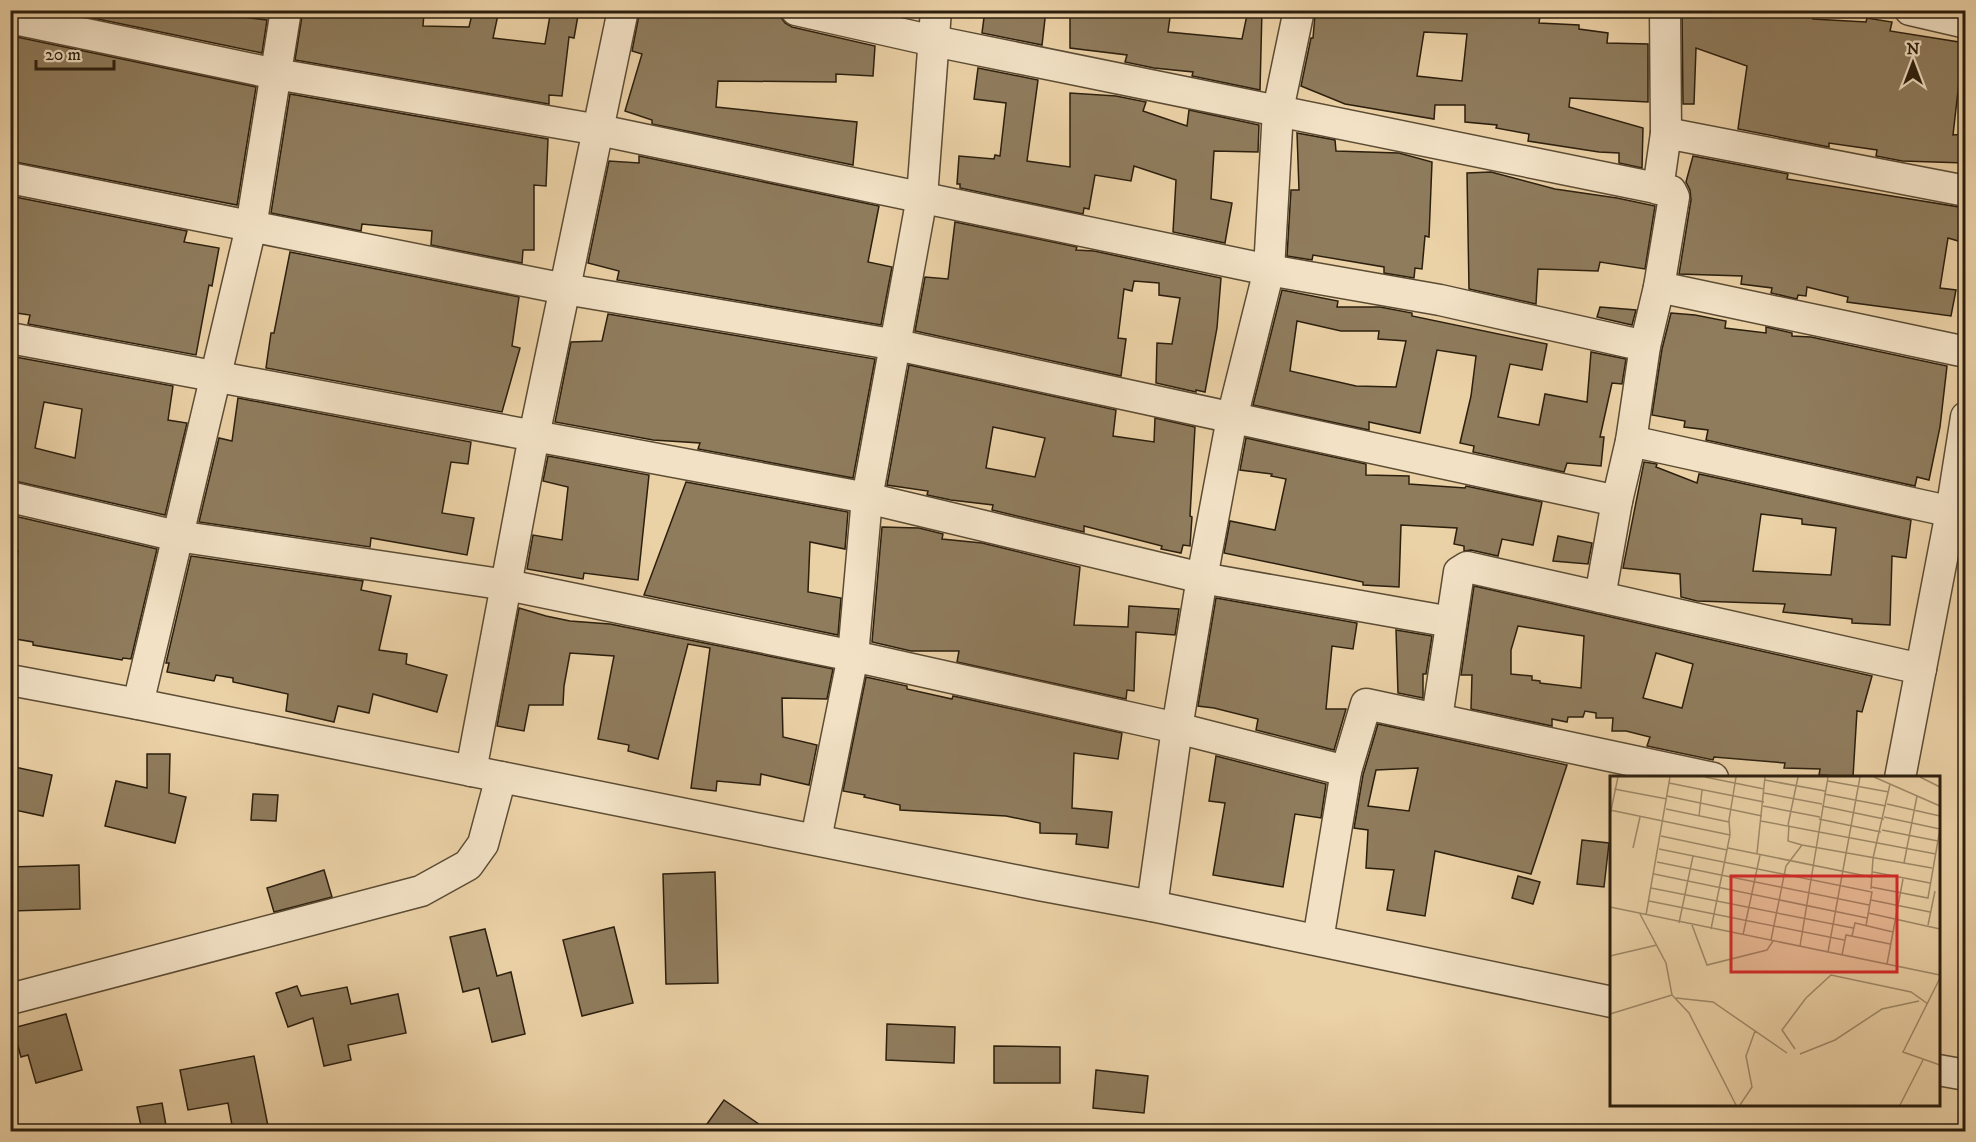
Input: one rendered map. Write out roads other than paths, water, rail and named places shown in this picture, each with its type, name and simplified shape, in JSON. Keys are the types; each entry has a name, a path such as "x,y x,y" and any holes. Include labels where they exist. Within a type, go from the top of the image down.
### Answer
{"street":[{"path":"138,704 251,227 286,10"},
{"path":"471,771 534,436 623,10"},
{"path":"796,10 934,41 1671,191 1674,197 1659,286 1644,346 1631,441 1617,501 1600,597"},
{"path":"816,839 853,656 867,498 897,345 922,197 936,10"},
{"path":"1152,906 1176,728 1202,578 1232,418 1269,270 1278,110 1299,10"},
{"path":"1910,10 1965,23"},
{"path":"1658,189 1666,133 1664,11"},
{"path":"10,18 276,75 599,130 1269,270 1440,300 1644,346"},
{"path":"1666,133 1965,191"},
{"path":"10,178 565,289 897,345 1617,501"},
{"path":"1659,286 1965,352"},
{"path":"10,338 867,498 1202,578 1450,622"},
{"path":"1900,776 1921,669 1958,514 1965,417"},
{"path":"1631,441 1958,514"},
{"path":"10,497 177,536 507,585 853,656 1176,728 1346,771"},
{"path":"1437,718 1459,572 1467,567 1921,669"},
{"path":"10,680 1152,906 1610,1002"},
{"path":"1318,940 1346,771 1366,704 1708,776"},
{"path":"10,999 421,891 468,865 483,844 501,777"},
{"path":"1940,1070 1965,1075"}]}
